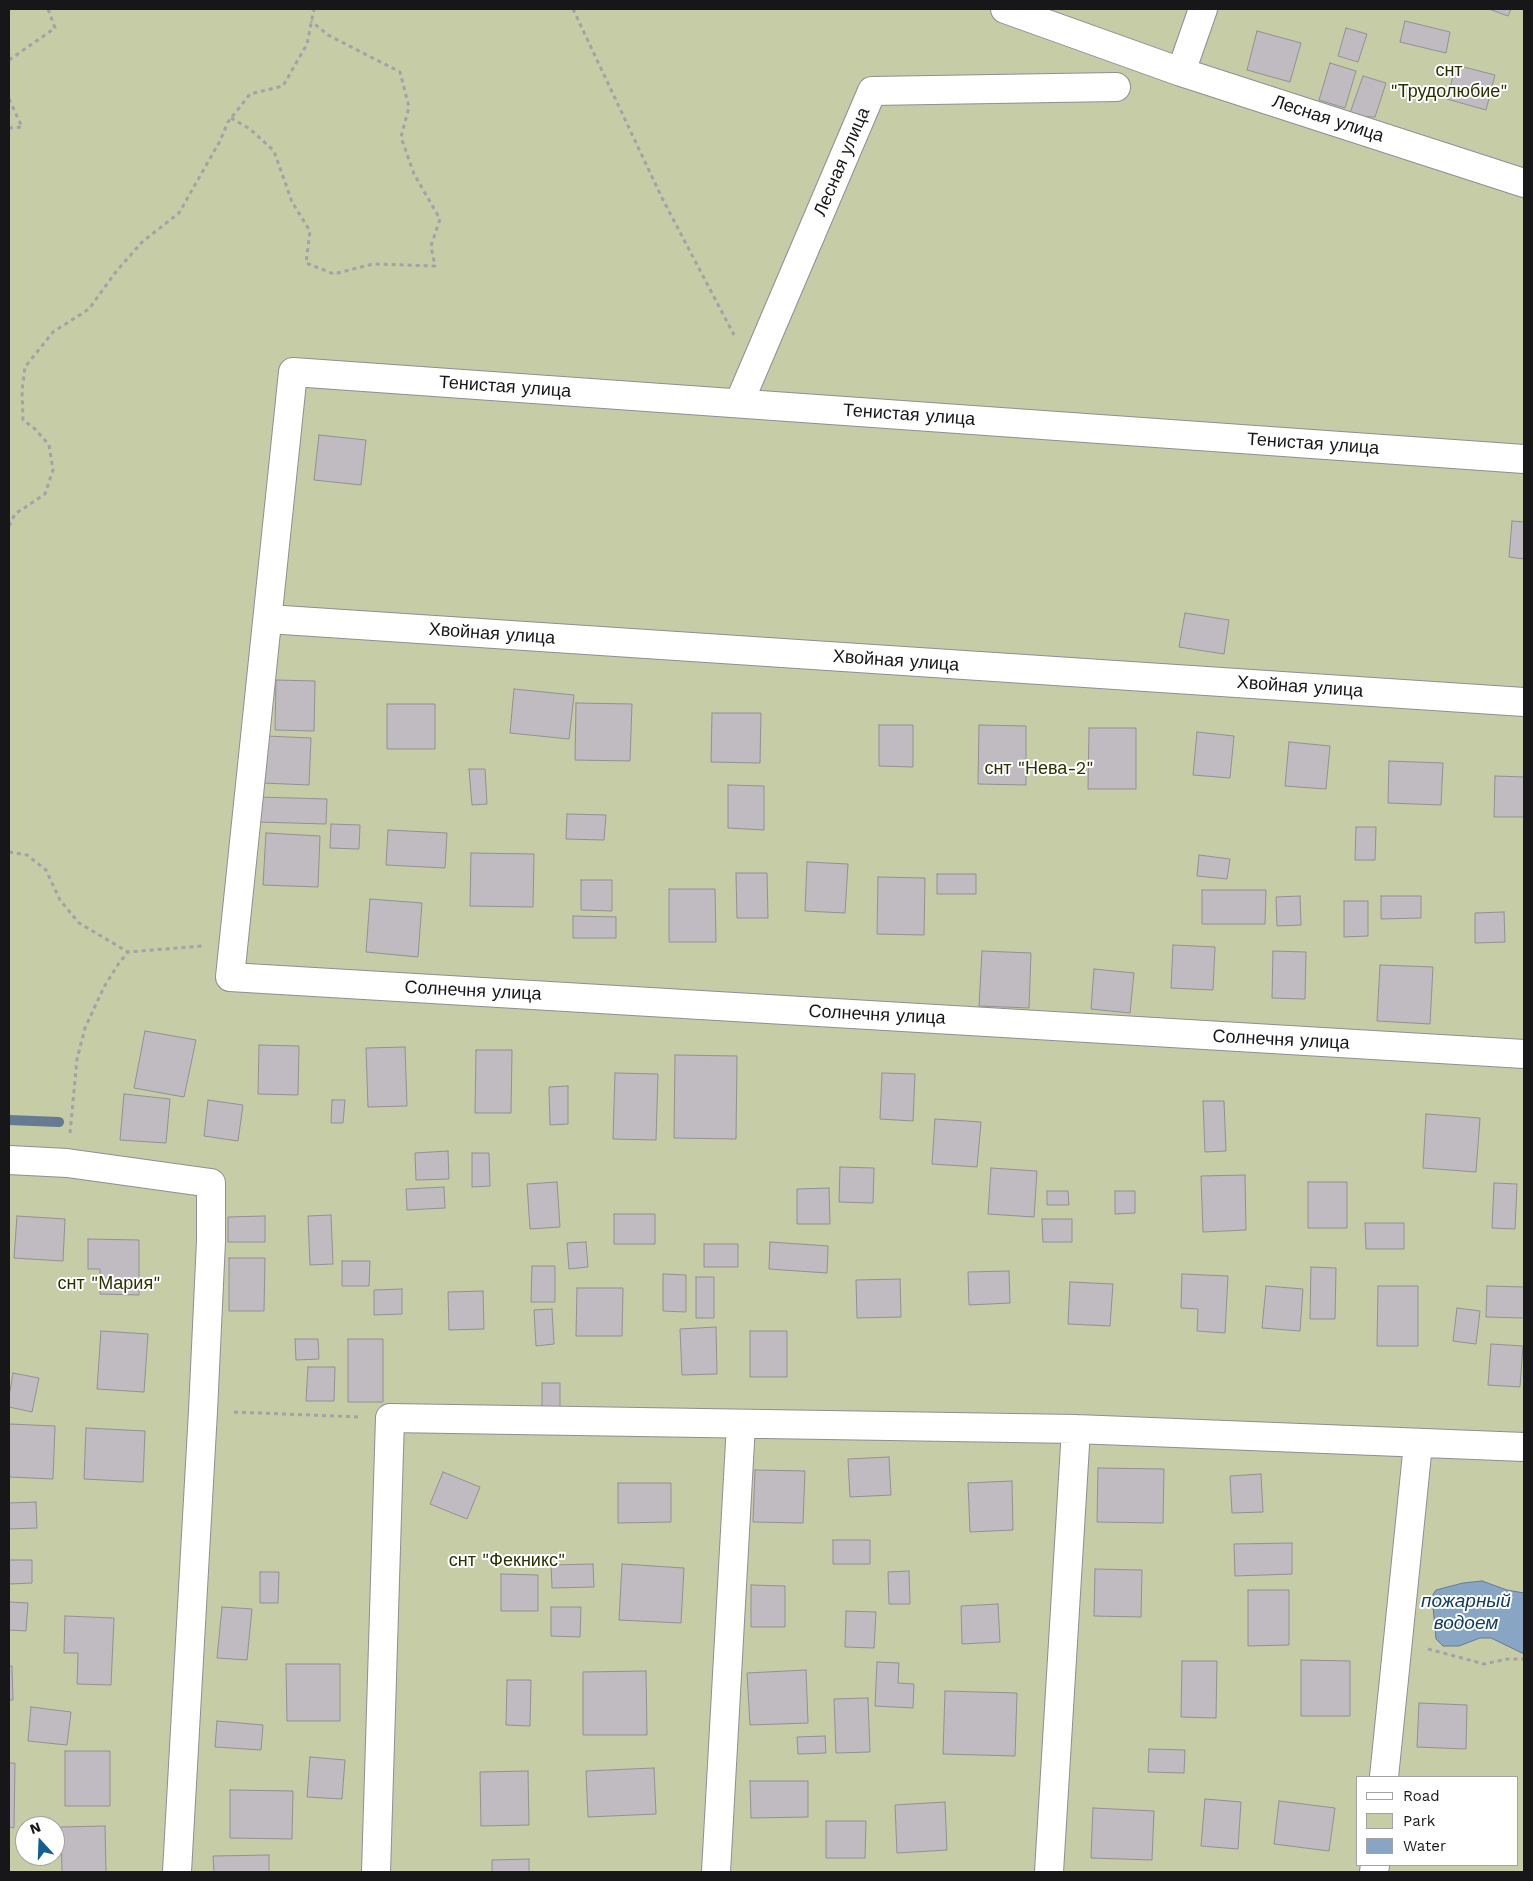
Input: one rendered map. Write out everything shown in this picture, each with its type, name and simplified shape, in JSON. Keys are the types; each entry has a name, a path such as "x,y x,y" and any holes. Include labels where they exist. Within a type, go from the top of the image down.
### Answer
{"street":[{"name":"Лесная улица","path":"1004,9 1181,72 1523,178"},
{"path":"1181,72 1203,9"},
{"name":"Лесная улица","path":"739,403 872,91 1116,87"},
{"name":"Тенистая улица","path":"268,619 293,372 1524,459"},
{"path":"234,943 268,619"},
{"name":"Хвойная улица","path":"268,619 1524,702"},
{"name":"Солнечня улица","path":"234,943 230,977 1524,1054"},
{"path":"9,1160 67,1163 211,1183 211,1241 203,1411 177,1872"},
{"path":"376,1872 390,1418 1076,1429 1524,1447"},
{"path":"716,1872 741,1424"},
{"path":"1049,1872 1076,1429"},
{"path":"1384,1776 1418,1444"}],"path":[{"path":"9,60 55,28 48,9"},
{"path":"9,526 15,514 46,494 53,470 49,445 35,429 23,420 22,391 25,367 53,332 89,309 115,273 142,242 179,213 231,118 250,94 283,86 306,44 314,9"},
{"path":"573,9 662,198 753,371"},
{"path":"231,118 250,129 274,150 292,202 310,231 306,263 334,274 372,264 435,266 431,246 440,219 414,174 401,137 408,107 400,72 328,35 311,21"},
{"path":"9,99 22,127 9,128"},
{"path":"9,852 27,855 46,870 60,900 79,923 128,952 234,943"},
{"path":"67,1163 77,1059 85,1028 104,987 119,962 128,952"},
{"path":"203,1411 390,1418"},
{"path":"1398,1642 1484,1664 1507,1659 1524,1658"}],"green space":[{"path":"9,9 1524,9 1524,1593 1507,1590 1482,1581 1463,1583 1436,1590 1432,1596 1459,1646 1480,1638 1491,1638 1524,1654 1524,1872 9,1872"}],"water":[{"name":"пожарный водоем","path":"1482,1581 1507,1590 1524,1593 1524,1654 1491,1638 1480,1638 1459,1646 1443,1646 1436,1639 1432,1596 1436,1590 1463,1583"}],"building":[{"path":"1489,9 1511,9 1508,16"},
{"path":"1405,21 1450,32 1446,53 1400,42"},
{"path":"1346,28 1367,34 1358,62 1338,56"},
{"path":"1257,31 1301,43 1290,82 1247,70"},
{"path":"1330,63 1356,71 1345,108 1319,100"},
{"path":"1456,65 1495,75 1486,110 1447,99"},
{"path":"1363,76 1386,83 1375,117 1349,116"},
{"path":"319,435 366,440 361,485 314,480"},
{"path":"1512,521 1524,522 1524,559 1509,557"},
{"path":"1185,613 1229,620 1224,654 1179,647"},
{"path":"276,680 315,681 314,731 275,730"},
{"path":"514,689 574,695 569,739 510,733"},
{"path":"576,703 632,704 630,761 575,760"},
{"path":"387,704 435,704 435,749 387,749"},
{"path":"712,713 761,713 760,763 711,762"},
{"path":"879,725 913,725 913,767 879,766"},
{"path":"979,725 1026,726 1026,785 978,784"},
{"path":"1089,728 1136,728 1136,789 1088,789"},
{"path":"1197,732 1234,736 1230,778 1193,775"},
{"path":"266,736 311,738 309,785 263,783"},
{"path":"1289,742 1330,746 1326,789 1285,786"},
{"path":"1389,761 1443,763 1441,805 1388,803"},
{"path":"469,769 485,769 487,804 472,805"},
{"path":"1495,776 1524,777 1524,817 1494,817"},
{"path":"728,785 764,786 764,830 728,828"},
{"path":"258,797 327,799 326,824 258,822"},
{"path":"567,814 606,815 604,840 566,839"},
{"path":"331,824 360,825 359,849 330,848"},
{"path":"1356,827 1376,827 1375,860 1355,860"},
{"path":"388,830 447,833 445,868 386,865"},
{"path":"266,833 320,836 318,887 263,885"},
{"path":"471,853 534,854 533,907 470,906"},
{"path":"1199,855 1230,859 1227,879 1197,876"},
{"path":"807,862 848,864 845,913 805,911"},
{"path":"736,873 767,873 768,918 737,918"},
{"path":"937,874 976,874 976,894 937,894"},
{"path":"878,877 925,878 924,935 877,934"},
{"path":"581,880 612,880 612,911 581,910"},
{"path":"669,889 715,889 716,942 669,942"},
{"path":"1202,890 1266,890 1265,924 1202,924"},
{"path":"1300,896 1301,925 1277,926 1276,897"},
{"path":"1381,896 1421,896 1421,918 1381,919"},
{"path":"370,899 422,903 418,957 366,952"},
{"path":"1344,901 1368,901 1368,936 1344,937"},
{"path":"1504,912 1505,942 1475,943 1475,913"},
{"path":"573,916 616,917 616,938 573,938"},
{"path":"1173,945 1215,947 1213,990 1171,988"},
{"path":"982,951 1031,953 1029,1008 979,1006"},
{"path":"1273,951 1306,952 1305,999 1272,998"},
{"path":"1380,965 1433,967 1430,1024 1377,1021"},
{"path":"1094,969 1134,973 1130,1013 1091,1009"},
{"path":"145,1031 196,1040 184,1097 134,1088"},
{"path":"259,1045 299,1046 298,1095 258,1094"},
{"path":"405,1047 407,1106 368,1107 366,1048"},
{"path":"476,1050 512,1050 511,1113 475,1113"},
{"path":"675,1055 737,1056 736,1139 674,1138"},
{"path":"615,1073 658,1074 656,1140 613,1139"},
{"path":"882,1073 915,1074 913,1121 880,1119"},
{"path":"568,1086 568,1124 550,1125 549,1087"},
{"path":"124,1094 170,1099 166,1143 120,1140"},
{"path":"208,1100 243,1105 238,1141 204,1136"},
{"path":"332,1100 345,1100 343,1123 331,1123"},
{"path":"1203,1101 1224,1101 1226,1151 1205,1152"},
{"path":"1426,1114 1480,1118 1476,1172 1423,1168"},
{"path":"935,1119 981,1122 977,1167 932,1164"},
{"path":"448,1151 449,1179 416,1180 415,1153"},
{"path":"472,1153 489,1153 490,1186 472,1187"},
{"path":"840,1167 874,1168 873,1203 839,1202"},
{"path":"991,1168 1037,1171 1034,1217 988,1214"},
{"path":"1245,1175 1246,1230 1203,1232 1201,1176"},
{"path":"557,1182 560,1227 530,1229 527,1184"},
{"path":"1308,1182 1347,1182 1347,1228 1308,1228"},
{"path":"1494,1183 1517,1184 1515,1229 1492,1228"},
{"path":"444,1187 445,1208 407,1210 406,1189"},
{"path":"829,1188 830,1224 797,1224 797,1189"},
{"path":"1047,1191 1068,1191 1069,1205 1047,1205"},
{"path":"1115,1191 1135,1191 1135,1213 1115,1214"},
{"path":"614,1214 655,1214 655,1244 614,1244"},
{"path":"331,1215 333,1264 310,1265 308,1216"},
{"path":"17,1216 65,1219 63,1261 14,1258"},
{"path":"265,1216 265,1242 228,1242 228,1217"},
{"path":"1042,1219 1072,1219 1072,1242 1043,1242"},
{"path":"1365,1223 1404,1223 1404,1249 1366,1249"},
{"path":"88,1239 139,1240 139,1295 100,1294 100,1269 88,1269"},
{"path":"586,1242 588,1267 569,1269 567,1243"},
{"path":"770,1242 828,1246 827,1273 769,1269"},
{"path":"704,1244 738,1244 738,1267 704,1267"},
{"path":"229,1258 265,1258 264,1311 229,1311"},
{"path":"342,1261 370,1261 369,1286 342,1286"},
{"path":"532,1266 555,1266 555,1302 531,1302"},
{"path":"1311,1267 1336,1268 1335,1319 1310,1319"},
{"path":"1009,1271 1010,1303 969,1305 968,1272"},
{"path":"663,1274 686,1275 686,1312 663,1311"},
{"path":"1182,1274 1228,1276 1225,1333 1197,1331 1198,1309 1181,1308"},
{"path":"696,1277 714,1277 714,1318 696,1318"},
{"path":"900,1279 901,1317 857,1318 856,1280"},
{"path":"1070,1282 1113,1284 1110,1326 1068,1324"},
{"path":"1266,1286 1303,1289 1300,1331 1262,1328"},
{"path":"1378,1286 1418,1286 1418,1346 1377,1346"},
{"path":"1487,1286 1524,1287 1524,1318 1486,1317"},
{"path":"577,1288 623,1288 622,1336 576,1336"},
{"path":"402,1289 402,1314 374,1315 374,1290"},
{"path":"483,1291 484,1329 449,1330 448,1292"},
{"path":"1457,1308 1480,1311 1476,1344 1453,1341"},
{"path":"552,1309 554,1344 536,1346 534,1310"},
{"path":"716,1327 717,1374 682,1375 680,1329"},
{"path":"101,1331 148,1334 144,1392 97,1389"},
{"path":"750,1331 787,1331 787,1377 750,1377"},
{"path":"295,1339 318,1339 319,1359 296,1360"},
{"path":"348,1339 383,1339 383,1402 348,1402"},
{"path":"1491,1344 1523,1346 1520,1387 1488,1385"},
{"path":"308,1367 335,1367 334,1401 306,1401"},
{"path":"13,1373 39,1378 32,1412 9,1407"},
{"path":"542,1383 560,1383 560,1408 542,1409"},
{"path":"9,1424 55,1426 53,1479 9,1477"},
{"path":"86,1428 145,1431 143,1482 84,1479"},
{"path":"889,1457 891,1495 850,1497 848,1459"},
{"path":"1098,1468 1164,1469 1163,1523 1097,1522"},
{"path":"755,1470 805,1471 803,1523 753,1522"},
{"path":"443,1472 480,1487 467,1519 430,1504"},
{"path":"1261,1474 1263,1512 1232,1513 1230,1476"},
{"path":"1012,1481 1013,1530 970,1532 968,1483"},
{"path":"618,1483 671,1483 671,1522 618,1523"},
{"path":"36,1502 37,1528 9,1529 9,1503"},
{"path":"833,1540 870,1540 870,1564 833,1564"},
{"path":"1292,1543 1292,1574 1235,1576 1234,1544"},
{"path":"9,1560 32,1560 32,1583 9,1584"},
{"path":"593,1564 594,1587 552,1588 551,1565"},
{"path":"622,1564 684,1568 681,1623 619,1620"},
{"path":"1095,1569 1142,1570 1141,1617 1094,1616"},
{"path":"909,1571 910,1604 889,1604 888,1572"},
{"path":"260,1572 279,1572 278,1603 260,1603"},
{"path":"501,1574 538,1575 538,1611 501,1611"},
{"path":"751,1585 785,1586 785,1627 751,1627"},
{"path":"1248,1590 1289,1590 1289,1645 1248,1646"},
{"path":"9,1602 28,1603 26,1631 9,1630"},
{"path":"998,1604 1000,1642 962,1644 961,1606"},
{"path":"222,1607 252,1609 247,1660 217,1658"},
{"path":"551,1607 581,1607 580,1637 551,1636"},
{"path":"846,1611 876,1612 874,1648 845,1647"},
{"path":"65,1616 114,1618 111,1685 77,1684 78,1653 64,1653"},
{"path":"1301,1660 1350,1661 1350,1716 1301,1716"},
{"path":"1182,1661 1217,1661 1216,1718 1181,1717"},
{"path":"877,1662 899,1663 898,1683 914,1684 913,1708 875,1706"},
{"path":"286,1664 340,1664 340,1721 287,1721"},
{"path":"9,1666 12,1666 13,1700 9,1700"},
{"path":"806,1670 808,1723 750,1725 747,1673"},
{"path":"646,1671 647,1735 583,1735 583,1672"},
{"path":"507,1680 531,1680 530,1726 506,1725"},
{"path":"945,1691 1017,1693 1015,1756 943,1754"},
{"path":"868,1698 870,1752 836,1753 834,1699"},
{"path":"1419,1703 1467,1705 1466,1749 1417,1747"},
{"path":"31,1707 71,1712 67,1745 28,1741"},
{"path":"217,1721 263,1725 261,1750 215,1747"},
{"path":"825,1736 826,1753 798,1754 797,1737"},
{"path":"1149,1749 1185,1750 1184,1773 1148,1772"},
{"path":"65,1751 110,1751 110,1806 65,1806"},
{"path":"310,1757 345,1760 342,1799 307,1797"},
{"path":"9,1763 15,1763 14,1828 9,1827"},
{"path":"654,1768 656,1814 588,1817 586,1771"},
{"path":"528,1771 529,1825 481,1826 480,1772"},
{"path":"750,1781 808,1781 808,1817 751,1818"},
{"path":"230,1790 293,1791 292,1839 230,1838"},
{"path":"1205,1799 1241,1802 1238,1849 1201,1846"},
{"path":"1279,1801 1335,1808 1329,1851 1274,1844"},
{"path":"945,1802 947,1850 897,1853 895,1805"},
{"path":"1093,1808 1154,1811 1152,1860 1091,1858"},
{"path":"826,1821 866,1821 865,1858 826,1858"},
{"path":"105,1826 106,1872 62,1872 62,1866 65,1866 65,1827"},
{"path":"269,1855 269,1872 214,1872 213,1856"},
{"path":"529,1859 529,1872 492,1872 492,1860"}],"waterway":[{"path":"9,1120 59,1122"}],"park label":[{"name":"снт \"Трудолюбие\"","path":"1449,81"},
{"name":"снт \"Нева-2\"","path":"1039,769"},
{"name":"снт \"Мария\"","path":"109,1284"},
{"name":"снт \"Фекникс\"","path":"507,1561"}]}
